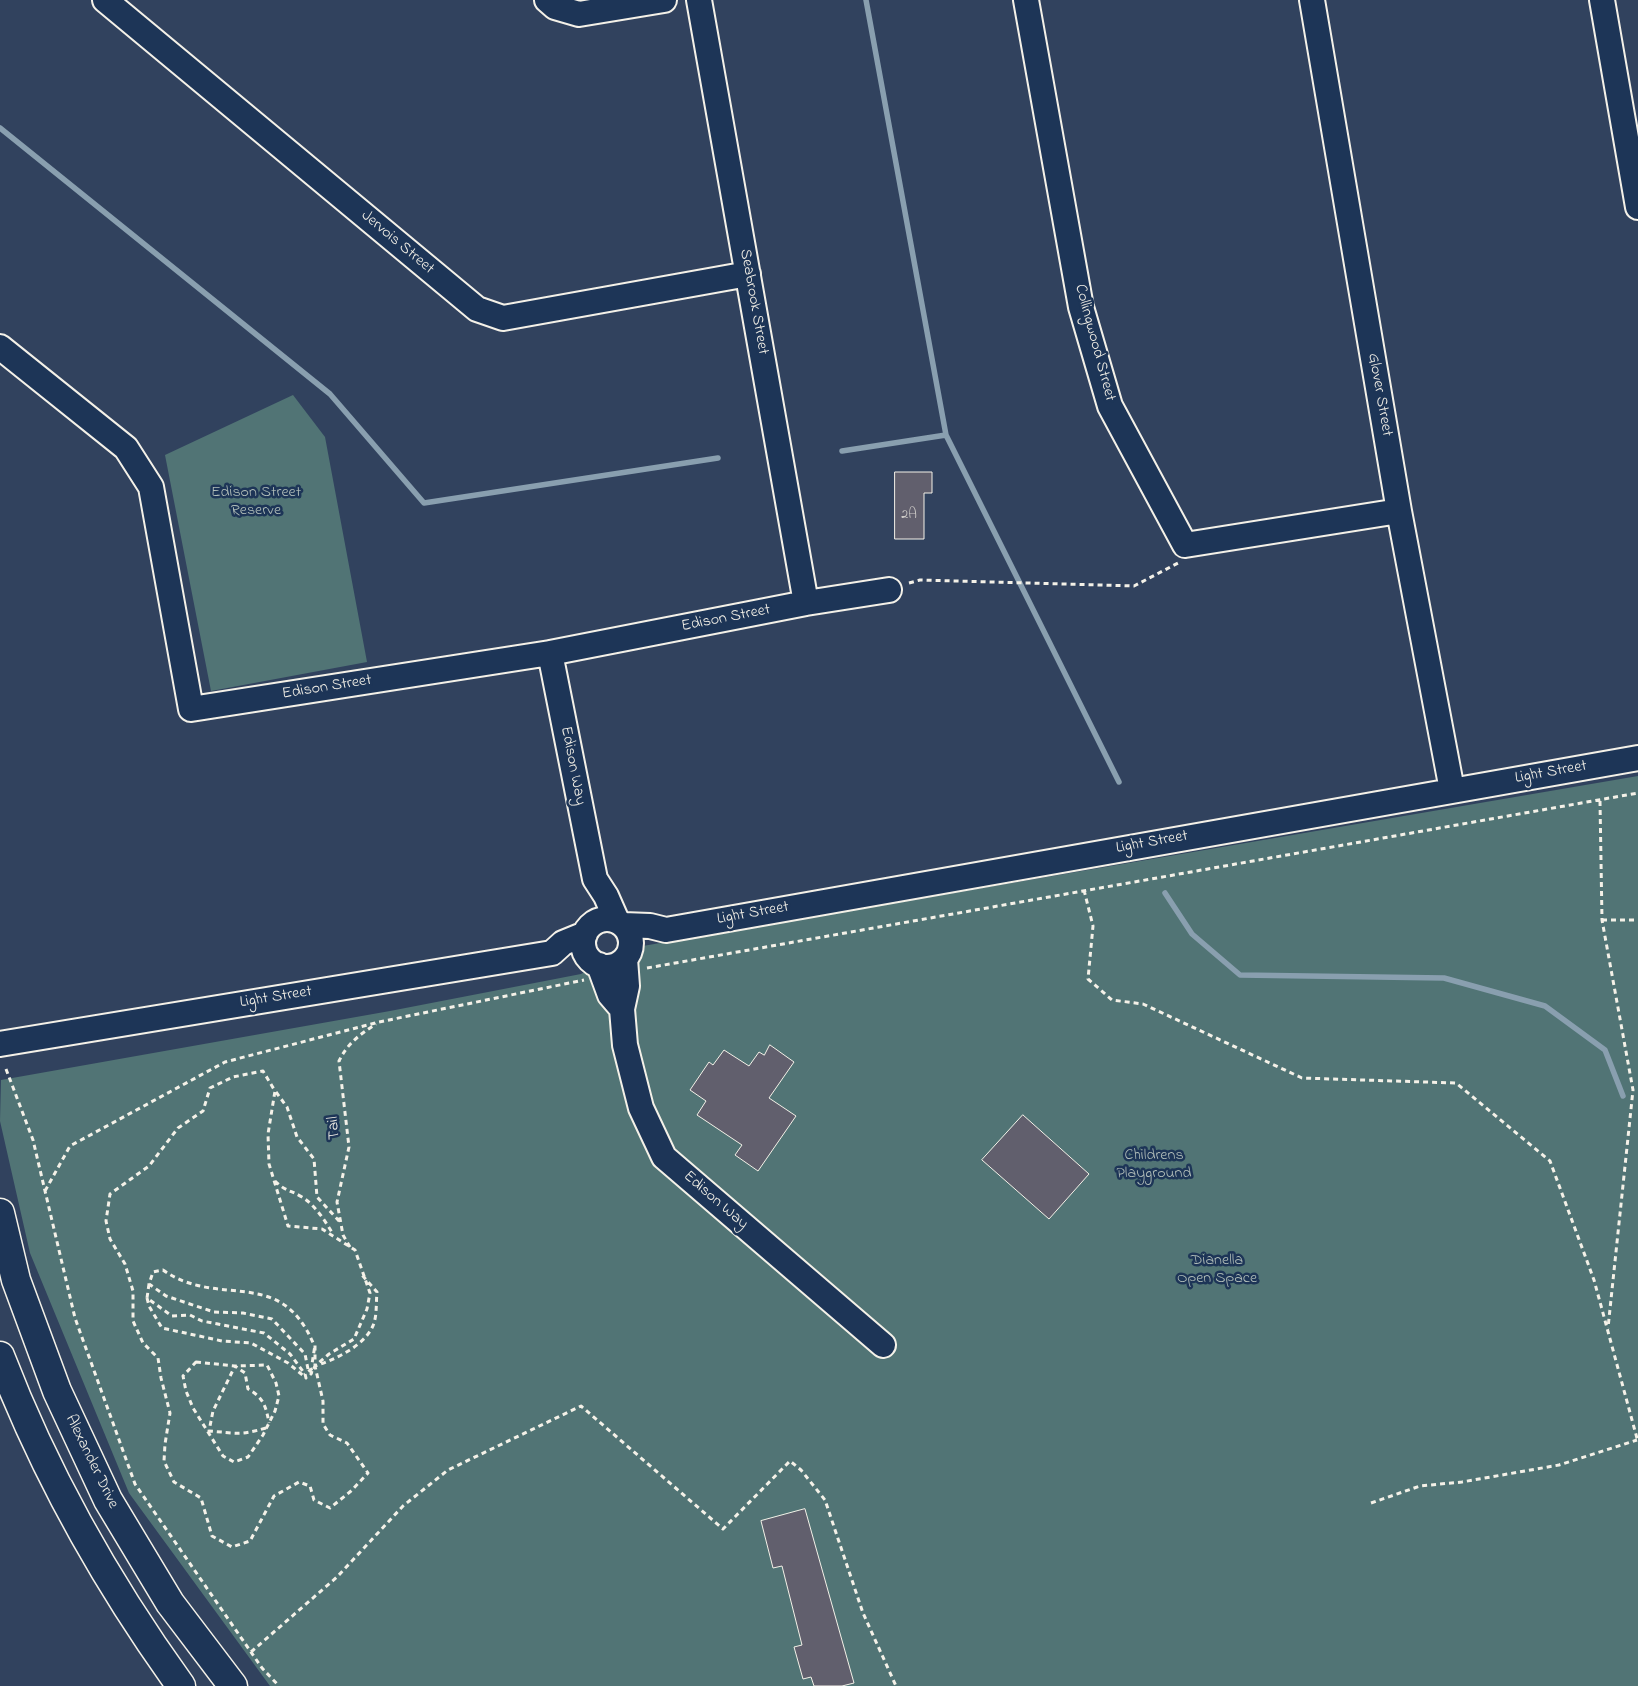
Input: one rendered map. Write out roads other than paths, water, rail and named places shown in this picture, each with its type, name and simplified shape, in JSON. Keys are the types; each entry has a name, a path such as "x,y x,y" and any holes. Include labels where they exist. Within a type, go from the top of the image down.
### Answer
{"main road":[{"name":"Alexander Drive","path":"0,1213 16,1280 57,1391 108,1500 170,1603 232,1686"},
{"path":"0,1356 40,1451 94,1555 121,1600 181,1686"}],"street":[{"name":"Jervois Street","path":"105,0 477,309 504,318 748,274"},
{"path":"547,0 555,6 579,14 664,0"},
{"name":"Seabrook Street","path":"699,0 806,603"},
{"name":"Collingwood Street","path":"1026,0 1081,307 1107,397 1110,406 1185,545 1399,511"},
{"name":"Glover Street","path":"1312,0 1399,511 1452,790"},
{"path":"1602,0 1638,207"},
{"name":"Edison Street","path":"0,347 126,448 151,487 191,709 550,653 806,603 889,590"},
{"name":"Edison Way","path":"550,653 594,879 606,896 620,923"},
{"name":"Light Street","path":"620,923 650,926 666,930 1638,758"},
{"name":"Edison Way","path":"587,931 589,900 594,879"},
{"path":"602,919 620,923 631,938 612,963 584,950 587,931 602,919"},
{"name":"Light Street","path":"552,953 564,960 612,963 651,942 666,930"},
{"name":"Light Street","path":"0,1044 552,953 563,943 587,931"},
{"name":"Edison Way","path":"612,963 627,986 622,1010 624,1044 641,1108 664,1157 883,1345"}],"waterway":[{"path":"866,0 946,435 1119,782"},
{"path":"0,128 330,394 424,503 718,458"},
{"path":"842,451 946,435"},
{"path":"1165,893 1192,934 1240,975 1444,978 1545,1006 1605,1050 1623,1096"}],"park label":[{"name":"Edison Street Reserve","path":"256,502"},
{"name":"Childrens Playground","path":"1154,1165"},
{"name":"Dianella Open Space","path":"1217,1270"}]}
